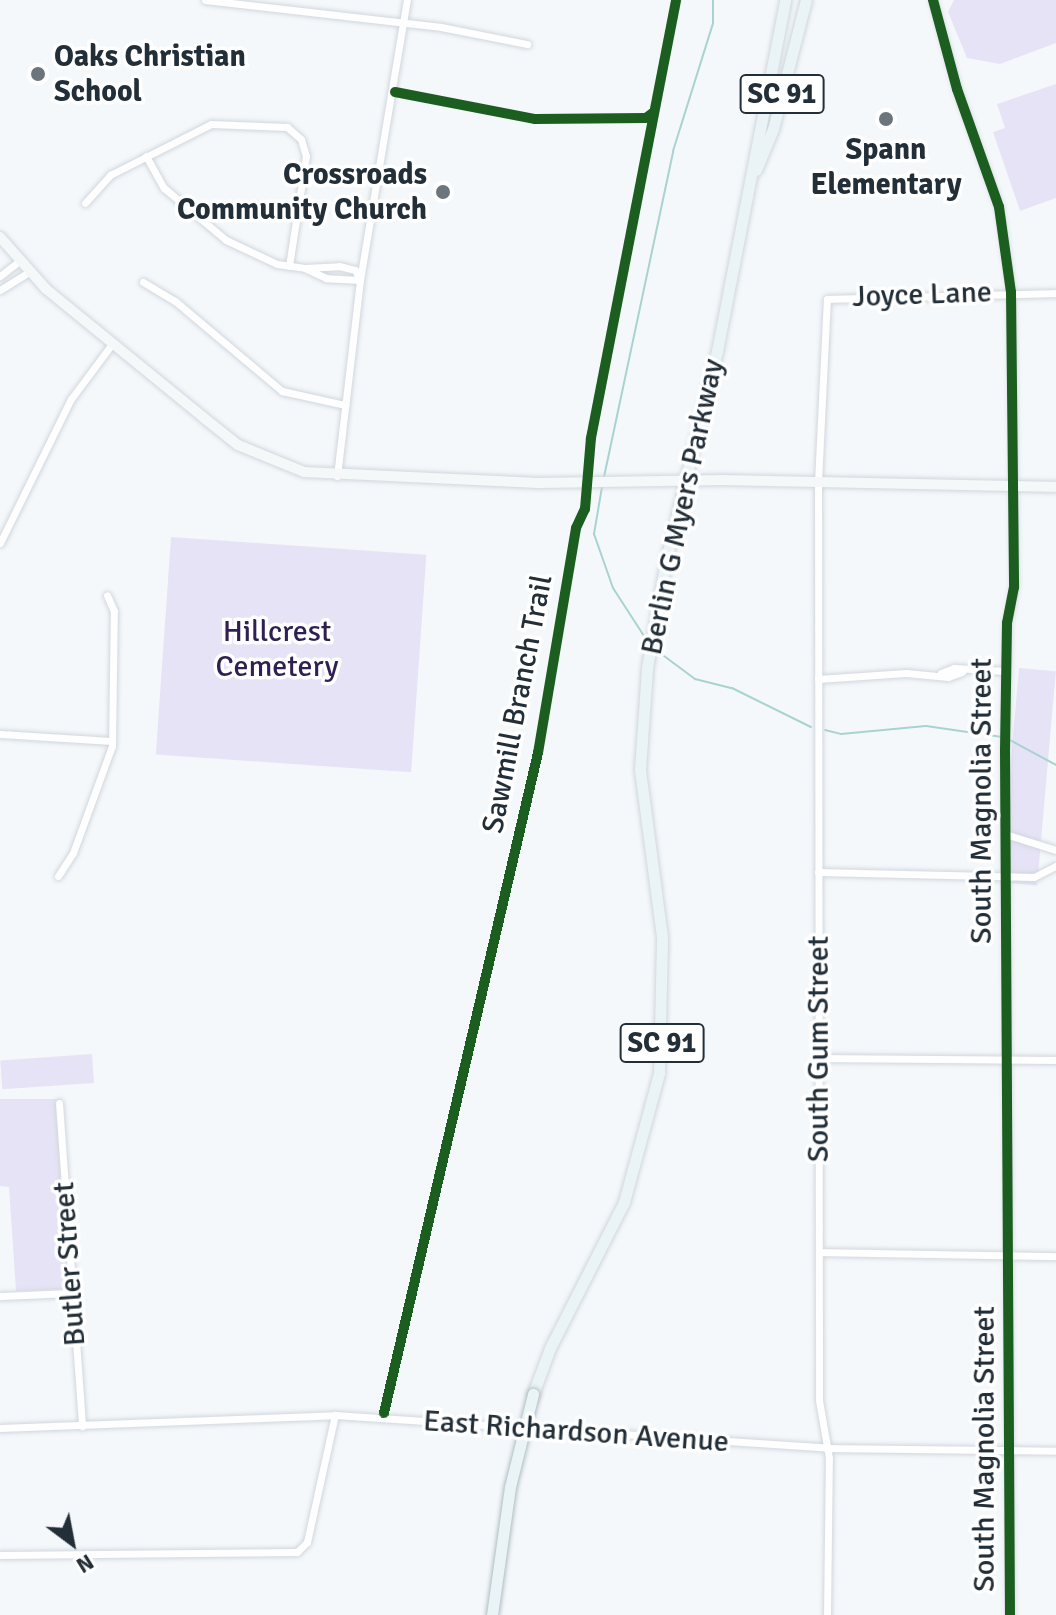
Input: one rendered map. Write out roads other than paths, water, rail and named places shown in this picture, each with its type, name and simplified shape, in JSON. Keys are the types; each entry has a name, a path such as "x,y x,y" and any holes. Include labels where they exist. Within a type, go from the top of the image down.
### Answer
{"main road":[{"name":"Berlin G Myers Parkway","path":"492,1615 510,1487 533,1394 550,1348 624,1202 659,1073 663,952 640,769 647,668 666,560 687,480 750,186 785,0"},
{"name":"Berlin G Myers Parkway","path":"750,186 773,129 806,0"}],"street":[{"path":"205,0 404,23 527,44"},
{"path":"337,476 360,280 407,0"},
{"name":"South Magnolia Street","path":"933,0 957,89 999,207 1011,292 1010,487 1014,587 1006,671 1005,728 1010,1615"},
{"path":"85,203 100,182 146,156 221,122 296,131 306,156 289,266"},
{"path":"146,156 164,188 192,214 243,250 289,266 339,266 355,270 360,280"},
{"path":"0,237 29,272 114,346 238,445 304,472 337,476 584,484 687,480 1056,487"},
{"path":"0,276 19,261"},
{"path":"305,268 326,278 360,280"},
{"path":"0,290 29,272"},
{"path":"143,282 175,301 282,391 345,405"},
{"name":"Joyce Lane","path":"818,482 827,299 1056,293"},
{"path":"0,543 71,399 114,346"},
{"name":"South Gum Street","path":"818,482 819,1400 826,1448 827,1615"},
{"path":"58,876 73,853 112,741 114,611 107,595"},
{"path":"818,679 941,673 955,677 962,672 1006,671"},
{"path":"0,734 112,741"},
{"path":"1005,834 1056,850"},
{"path":"818,872 1034,877 1056,866"},
{"path":"819,1058 1056,1060"},
{"name":"Butler Street","path":"59,1103 82,1426"},
{"path":"819,1252 1056,1256"},
{"path":"0,1296 72,1293"},
{"path":"0,1555 297,1552 307,1542 335,1415"},
{"name":"East Richardson Avenue","path":"0,1428 335,1415 826,1448 1056,1451"}],"waterway":[{"path":"604,477 673,151 713,23 713,0"},
{"path":"602,487 594,534 613,588 646,639"},
{"path":"656,650 695,679 732,688 811,727"},
{"path":"825,730 841,734 926,726 1002,737"},
{"path":"1008,739 1056,765"}],"place":[{"name":"Oaks Christian School","path":"38,74"},
{"name":"Spann Elementary","path":"886,119"},
{"name":"Crossroads Community Church","path":"443,192"}],"park label":[{"name":"Hillcrest Cemetery","path":"277,649"}]}
